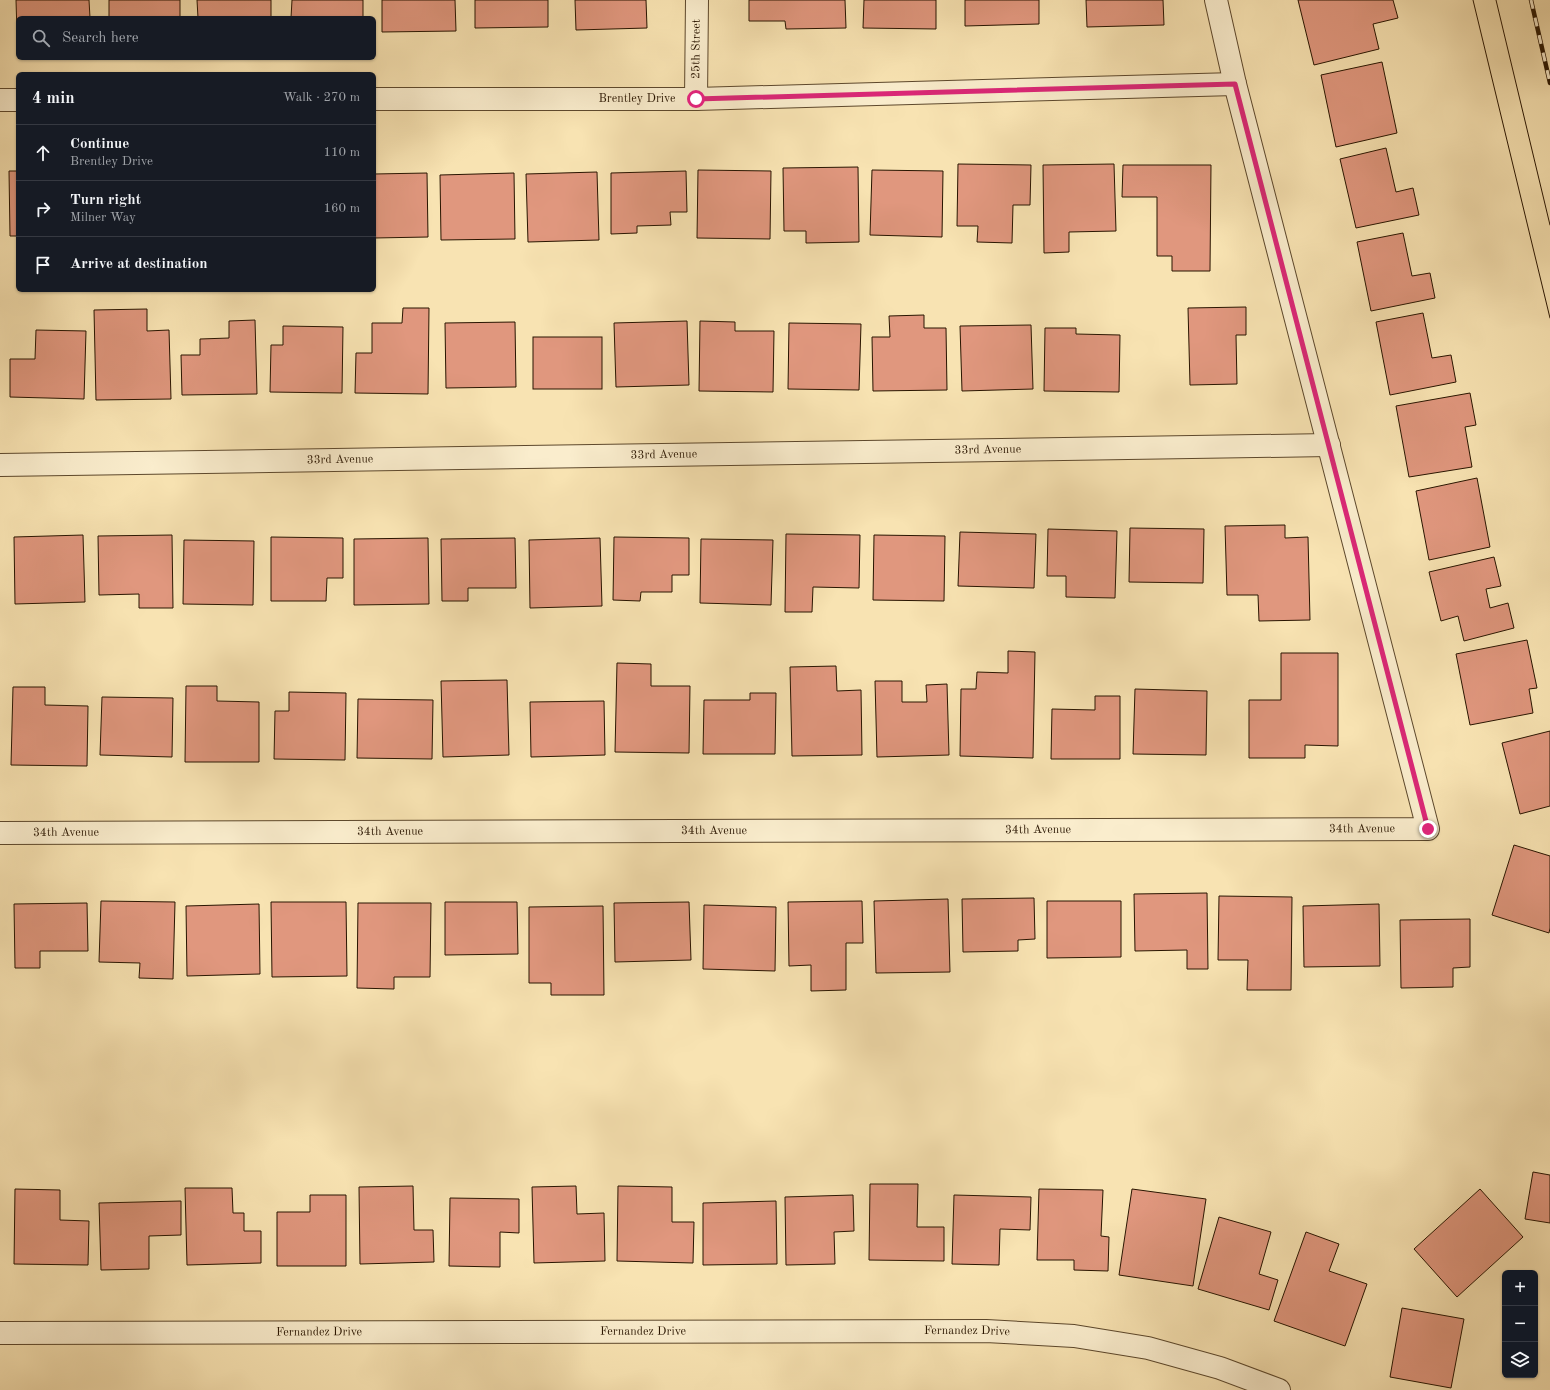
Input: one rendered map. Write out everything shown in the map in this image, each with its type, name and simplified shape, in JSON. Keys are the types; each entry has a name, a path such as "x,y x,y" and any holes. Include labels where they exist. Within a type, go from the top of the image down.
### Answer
{"street":[{"name":"25th Street","path":"696,99 697,0"},
{"path":"1216,0 1235,84 1329,445"},
{"name":"Brentley Drive","path":"376,99 696,99 1235,84"},
{"path":"0,100 16,100"},
{"name":"33rd Avenue","path":"0,465 1329,445"},
{"name":"34th Avenue","path":"0,833 1428,829 1329,445"},
{"name":"Fernandez Drive","path":"0,1333 993,1332 1074,1336 1148,1348 1220,1368 1278,1390"}],"building":[{"path":"16,0 89,0 90,16 16,16"},
{"path":"109,0 180,0 180,16 109,16"},
{"path":"197,0 271,0 271,16 198,16"},
{"path":"292,0 363,0 363,16 291,16"},
{"path":"382,0 455,0 456,31 382,32"},
{"path":"475,0 548,0 548,27 475,28"},
{"path":"575,0 646,0 647,28 576,30"},
{"path":"749,0 845,0 846,28 786,29 785,21 749,21"},
{"path":"864,0 936,0 936,29 863,28"},
{"path":"965,0 1039,0 1039,24 965,26"},
{"path":"1086,0 1163,0 1164,25 1087,27"},
{"path":"1298,0 1393,0 1398,18 1373,24 1379,49 1314,65"},
{"path":"1382,62 1397,133 1336,147 1321,75"},
{"path":"1386,148 1396,192 1413,188 1419,215 1356,228 1340,159"},
{"path":"958,164 1031,165 1030,205 1013,205 1012,243 977,242 978,226 957,226"},
{"path":"1114,164 1116,231 1069,232 1069,252 1044,253 1043,165"},
{"path":"1123,165 1211,165 1210,271 1172,271 1172,256 1157,256 1157,197 1122,197"},
{"path":"858,167 859,242 806,243 806,231 784,231 783,168"},
{"path":"698,170 771,171 770,239 697,238"},
{"path":"872,170 943,171 942,237 870,235"},
{"path":"9,171 16,171 16,236 10,236"},
{"path":"686,171 687,212 670,212 671,225 637,226 637,233 611,234 611,173"},
{"path":"597,172 599,240 528,242 526,174"},
{"path":"427,173 428,237 376,238 376,174"},
{"path":"514,173 515,239 441,240 440,175"},
{"path":"1403,233 1412,276 1430,273 1435,298 1371,311 1357,242"},
{"path":"1246,307 1246,335 1236,335 1237,384 1190,385 1188,308"},
{"path":"403,308 429,308 428,394 355,393 356,353 372,353 372,323 402,323"},
{"path":"147,309 147,331 169,330 171,399 96,400 94,310"},
{"path":"1423,313 1432,358 1451,355 1456,382 1390,395 1376,322"},
{"path":"924,315 924,328 946,328 947,390 873,391 872,337 890,337 889,316"},
{"path":"255,320 257,394 182,395 181,355 200,355 200,339 229,338 229,321"},
{"path":"687,321 689,385 616,387 614,323"},
{"path":"700,321 735,322 735,331 774,331 773,392 699,391"},
{"path":"515,322 516,387 446,388 445,323"},
{"path":"789,323 861,324 859,390 788,389"},
{"path":"1031,325 1033,389 962,391 960,326"},
{"path":"283,326 343,327 342,393 270,392 271,345 283,345"},
{"path":"1045,328 1076,328 1076,334 1120,335 1119,392 1044,391"},
{"path":"36,330 86,331 84,399 10,397 10,359 35,359"},
{"path":"533,337 602,337 602,389 533,389"},
{"path":"1470,393 1476,425 1465,427 1472,467 1409,477 1396,406"},
{"path":"1477,478 1490,547 1429,560 1416,491"},
{"path":"1285,525 1285,538 1308,537 1310,620 1259,621 1258,595 1227,595 1225,526"},
{"path":"1130,528 1204,529 1203,583 1129,582"},
{"path":"1048,529 1117,531 1115,598 1066,597 1066,576 1047,576"},
{"path":"960,532 1036,534 1034,588 958,586"},
{"path":"786,534 860,535 859,588 813,587 812,612 785,612"},
{"path":"83,535 85,602 15,604 14,537"},
{"path":"172,535 173,608 139,608 139,594 99,595 98,536"},
{"path":"874,535 945,536 944,601 873,600"},
{"path":"271,537 343,538 343,578 327,578 326,601 271,601"},
{"path":"614,537 689,538 689,575 672,575 672,592 641,592 640,601 613,600"},
{"path":"428,538 429,604 354,605 354,539"},
{"path":"515,538 516,588 468,588 468,601 442,601 441,539"},
{"path":"600,538 602,606 530,608 529,540"},
{"path":"701,539 773,540 771,605 700,603"},
{"path":"184,540 254,541 253,605 183,604"},
{"path":"1494,557 1501,586 1486,589 1490,608 1508,603 1514,628 1464,641 1458,616 1441,621 1429,572"},
{"path":"1527,640 1537,688 1529,689 1533,713 1470,725 1456,654"},
{"path":"1008,651 1035,652 1033,758 960,756 961,689 976,689 977,672 1008,673"},
{"path":"1281,653 1338,653 1338,746 1305,745 1305,758 1249,758 1249,700 1281,700"},
{"path":"617,663 651,664 651,686 690,686 689,753 615,752"},
{"path":"836,666 837,691 861,690 862,755 792,756 790,667"},
{"path":"507,680 509,755 443,757 441,681"},
{"path":"875,681 902,681 902,702 927,702 926,685 947,684 949,755 877,757"},
{"path":"186,686 217,686 217,701 259,702 259,762 185,762"},
{"path":"13,687 45,687 45,705 88,706 87,766 11,765"},
{"path":"1135,689 1207,691 1206,755 1133,754"},
{"path":"289,692 346,693 345,760 274,759 275,711 289,711"},
{"path":"750,693 776,693 775,754 703,754 704,700 750,700"},
{"path":"1095,696 1120,696 1120,759 1051,759 1052,709 1095,710"},
{"path":"102,697 173,698 172,757 100,755"},
{"path":"358,699 433,700 432,759 357,758"},
{"path":"604,701 605,755 531,757 530,702"},
{"path":"1550,731 1550,806 1520,814 1502,743"},
{"path":"1514,845 1550,856 1549,933 1492,915"},
{"path":"1207,893 1208,969 1187,969 1187,950 1135,951 1134,894"},
{"path":"1219,896 1292,897 1291,990 1247,990 1248,960 1218,960"},
{"path":"1034,898 1035,939 1018,940 1018,951 963,952 962,899"},
{"path":"948,899 950,972 876,973 874,901"},
{"path":"101,901 175,902 173,979 139,978 140,963 99,962"},
{"path":"862,901 863,943 846,943 846,990 811,991 811,965 789,966 788,902"},
{"path":"1047,901 1121,901 1121,957 1047,958"},
{"path":"271,902 346,902 347,976 272,977"},
{"path":"445,902 517,902 518,954 445,955"},
{"path":"689,902 691,960 615,962 614,903"},
{"path":"87,903 88,951 40,951 40,968 15,968 14,904"},
{"path":"358,903 431,903 430,977 394,977 394,989 357,988"},
{"path":"259,904 260,974 187,976 186,906"},
{"path":"1379,904 1380,966 1304,967 1303,906"},
{"path":"704,905 776,907 775,971 703,969"},
{"path":"603,906 604,995 551,995 551,983 529,983 529,907"},
{"path":"1470,919 1470,967 1453,968 1453,987 1401,988 1400,920"},
{"path":"1533,1172 1550,1175 1550,1223 1525,1219"},
{"path":"870,1184 918,1184 917,1227 944,1227 944,1261 869,1260"},
{"path":"413,1186 414,1230 433,1230 434,1262 360,1264 359,1187"},
{"path":"576,1186 577,1214 604,1213 605,1261 534,1263 532,1187"},
{"path":"618,1186 672,1187 672,1222 694,1222 693,1263 617,1261"},
{"path":"185,1188 232,1188 233,1213 244,1213 244,1231 261,1231 261,1263 187,1265"},
{"path":"15,1189 60,1190 60,1220 89,1221 88,1265 14,1264"},
{"path":"1039,1189 1103,1190 1101,1236 1109,1237 1108,1271 1074,1270 1074,1260 1037,1260"},
{"path":"1132,1189 1206,1199 1193,1286 1119,1275"},
{"path":"1480,1189 1523,1237 1457,1297 1414,1249"},
{"path":"310,1195 346,1195 346,1266 277,1266 277,1212 310,1212"},
{"path":"853,1195 854,1231 834,1232 835,1264 786,1265 785,1197"},
{"path":"954,1195 1031,1197 1030,1230 1000,1229 999,1265 952,1264"},
{"path":"450,1198 519,1199 519,1233 500,1232 500,1267 449,1266"},
{"path":"181,1201 181,1235 149,1236 149,1269 101,1270 99,1203"},
{"path":"776,1201 777,1264 703,1265 703,1203"},
{"path":"1219,1217 1271,1232 1259,1274 1278,1280 1269,1310 1198,1289"},
{"path":"1306,1232 1339,1244 1329,1271 1367,1284 1345,1346 1274,1321"},
{"path":"1402,1308 1464,1319 1451,1388 1390,1377"}],"tram line":[{"path":"1473,0 1550,318"},
{"path":"1496,0 1550,225"}],"railway":[{"path":"1531,0 1550,83"}],"route":[{"path":"696,99 1235,84 1428,829"}]}
